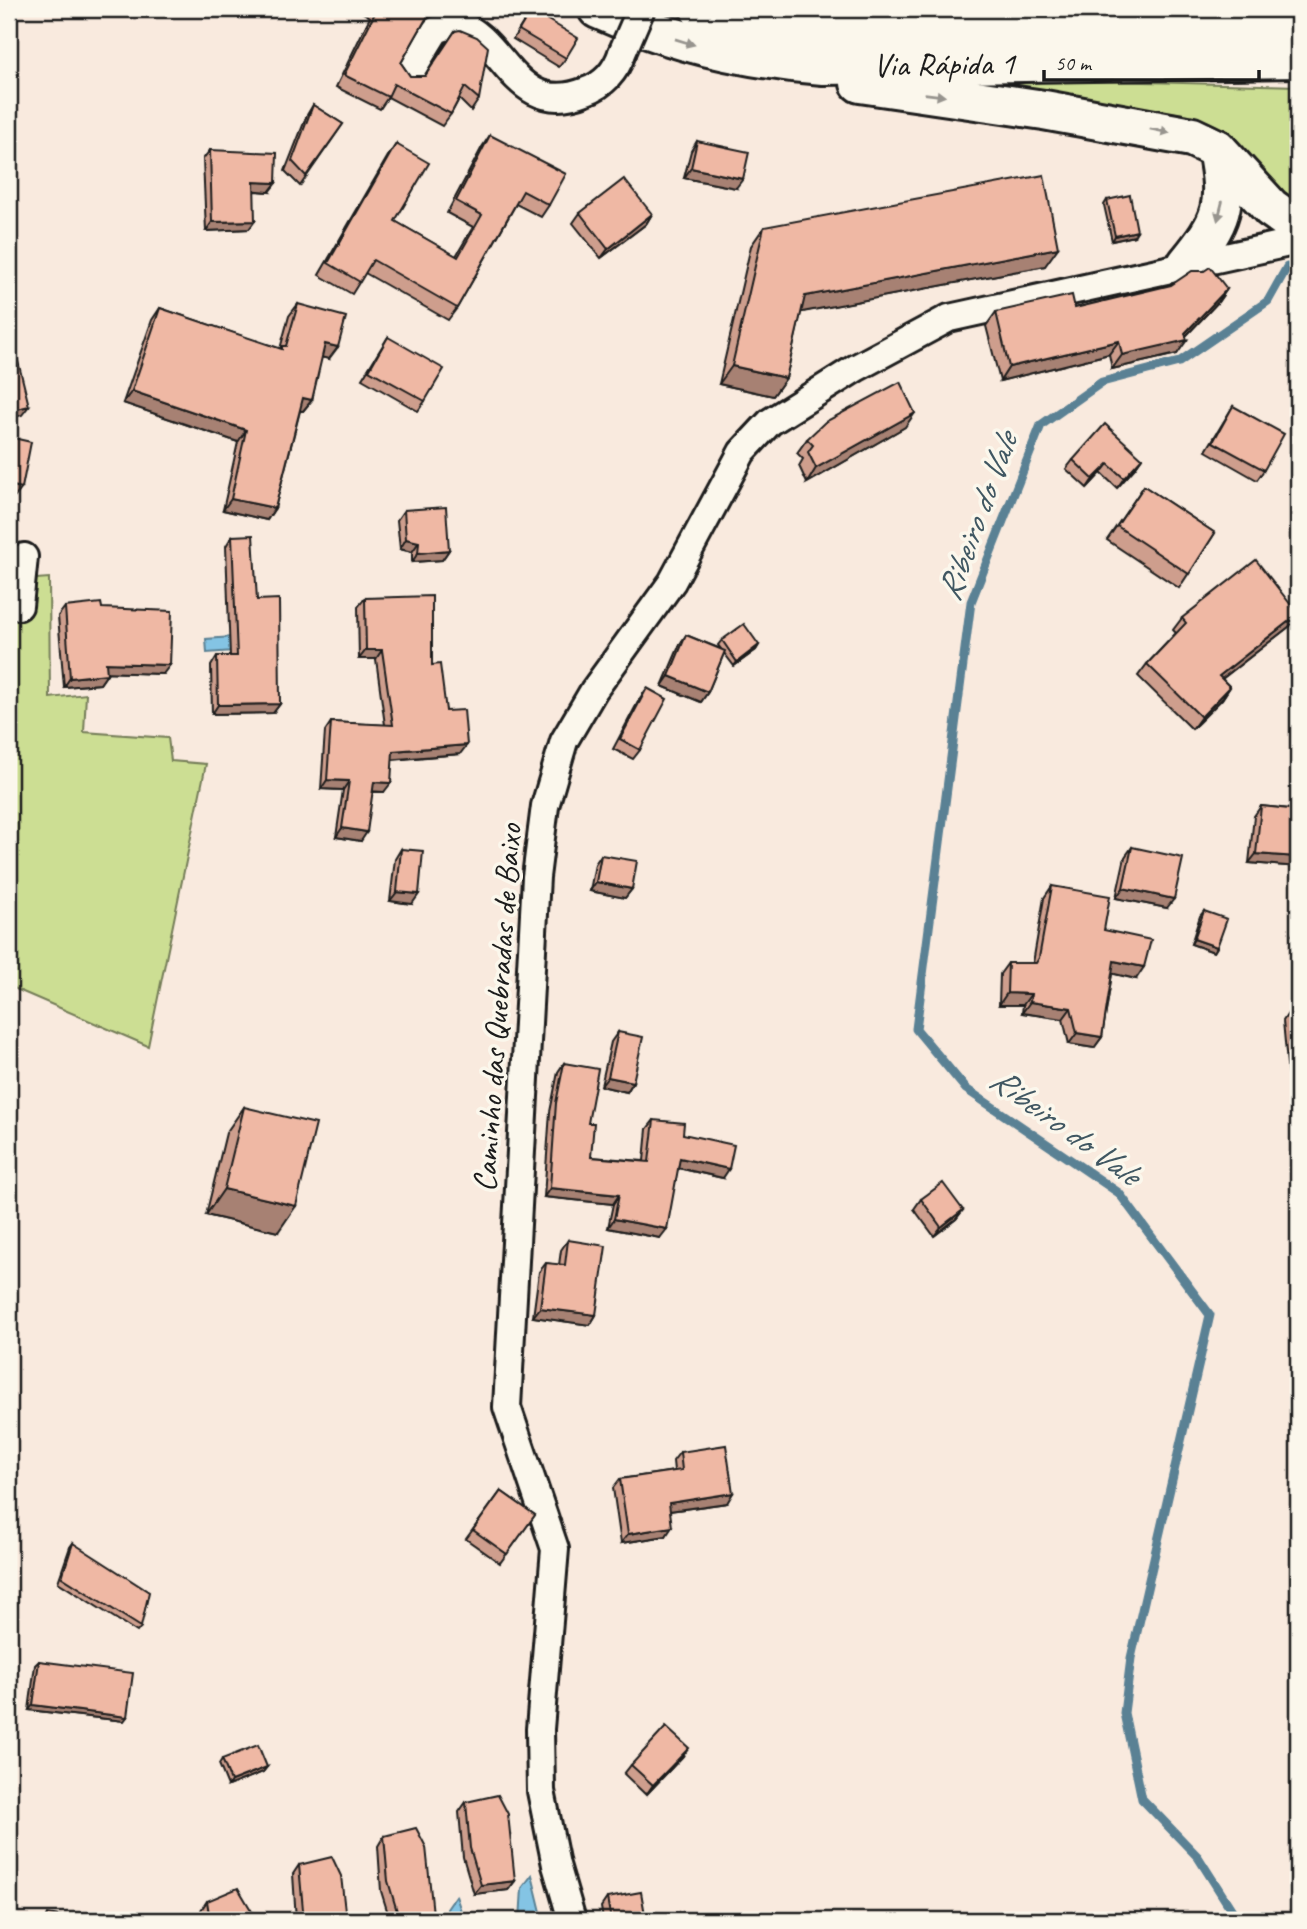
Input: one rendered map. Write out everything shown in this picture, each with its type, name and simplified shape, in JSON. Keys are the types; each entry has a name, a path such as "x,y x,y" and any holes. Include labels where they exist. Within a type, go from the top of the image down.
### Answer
{"highway":[{"name":"Via Rápida 1","path":"598,9 687,43 773,61 875,66 1298,58"},
{"name":"Via Rápida 1","path":"700,9 778,24 820,28 903,30 1298,24"},
{"path":"778,24 835,18 874,9"},
{"path":"773,61 873,86 1044,110 1192,137 1217,149 1271,208 1298,227"},
{"path":"1187,264 1218,221 1225,189 1217,149"}],"street":[{"path":"409,74 436,30 457,23 479,32 519,81 549,95 570,96 596,86 615,68 641,9"},
{"name":"Caminho das Quebradas de Baixo","path":"572,1920 556,1865 541,1791 540,1730 555,1549 507,1407 536,877 545,806 564,741 594,690 672,582 742,452 770,422 856,368 949,318 1187,264 1298,242"},
{"path":"19,606 24,557"}],"green space":[{"path":"945,77 1298,86 1298,210 1260,174 1228,134 1203,119"},
{"path":"49,578 50,698 86,694 84,732 168,738 171,761 206,764 148,1046 9,986 9,598 22,580"}],"water":[{"path":"246,636 247,650 207,653 206,639"},
{"path":"532,1875 543,1920 520,1920 522,1888"},
{"path":"456,1896 464,1920 447,1920 447,1909"}],"building":[{"path":"377,9 433,9 401,63 410,76 425,76 455,31 460,30 477,37 488,47 479,99 465,87 451,114 394,84 388,97 344,75"},
{"path":"531,10 578,38 566,58 519,30"},
{"path":"313,105 343,124 306,176 292,161"},
{"path":"490,135 566,174 549,205 523,191 457,308 373,260 360,282 328,263 396,144 429,163 395,221 458,257 482,215 456,201"},
{"path":"697,141 749,152 743,179 691,168"},
{"path":"210,150 277,153 276,183 254,182 255,221 212,222"},
{"path":"1044,175 1058,248 805,296 786,378 732,366 764,227"},
{"path":"624,179 652,214 608,249 580,213"},
{"path":"1130,195 1137,231 1115,236 1107,200"},
{"path":"1210,267 1227,289 1185,333 1187,340 1122,355 1119,341 1009,367 996,312 1072,295 1075,308 1171,285 1192,271 1204,271"},
{"path":"298,304 346,317 338,347 325,344 312,400 303,398 275,508 231,499 246,430 132,391 160,308 282,349 282,346 286,346"},
{"path":"388,337 444,369 425,401 369,370"},
{"path":"17,357 29,406 9,411 9,359"},
{"path":"900,382 915,413 816,468 808,452 813,445 807,439 825,422"},
{"path":"1233,406 1284,434 1264,470 1213,442"},
{"path":"1105,424 1142,458 1124,478 1108,464 1093,479 1073,460"},
{"path":"9,437 31,442 22,488 9,485"},
{"path":"1144,486 1215,533 1189,574 1117,526"},
{"path":"446,507 449,550 418,553 419,542 406,539 404,510"},
{"path":"253,535 257,600 279,599 280,704 218,705 217,656 237,656 232,536"},
{"path":"1256,560 1298,614 1219,676 1230,687 1201,717 1147,664 1186,623 1182,618"},
{"path":"432,596 432,665 440,664 446,711 464,710 467,745 393,751 391,783 374,782 367,832 342,828 349,781 327,780 331,722 393,725 382,650 366,650 365,598"},
{"path":"101,603 102,608 172,611 170,665 106,663 107,674 70,678 65,607"},
{"path":"744,624 759,645 737,662 722,640"},
{"path":"686,635 725,651 708,692 669,676"},
{"path":"647,688 667,699 640,750 620,739"},
{"path":"1261,806 1298,810 1298,857 1256,854"},
{"path":"1132,847 1183,858 1174,899 1123,888"},
{"path":"401,849 423,851 419,894 397,892"},
{"path":"601,855 637,861 632,889 596,882"},
{"path":"1052,886 1110,896 1104,930 1151,940 1144,967 1114,961 1102,1037 1077,1033 1071,1008 1030,1002 1031,994 1007,993 1008,963 1036,963 1039,958"},
{"path":"1204,911 1227,919 1217,947 1194,939"},
{"path":"1298,1011 1298,1076 1296,1076 1289,1012"},
{"path":"618,1032 643,1037 633,1082 608,1077"},
{"path":"564,1063 598,1069 588,1123 594,1123 591,1157 649,1162 654,1120 684,1123 683,1134 734,1145 729,1169 680,1158 667,1229 614,1219 619,1195 550,1188 556,1103"},
{"path":"244,1107 316,1124 296,1206 224,1189"},
{"path":"943,1183 963,1210 941,1227 921,1199"},
{"path":"568,1240 606,1246 596,1315 540,1308 546,1263 565,1265"},
{"path":"726,1445 733,1493 669,1503 672,1527 628,1534 620,1479 682,1470 680,1452"},
{"path":"501,1491 535,1515 507,1554 473,1530"},
{"path":"73,1543 149,1592 141,1627 62,1577"},
{"path":"39,1661 133,1673 127,1717 33,1705"},
{"path":"666,1727 689,1748 653,1785 631,1765"},
{"path":"258,1745 267,1767 231,1781 222,1759"},
{"path":"498,1795 508,1814 515,1881 481,1885 470,1848 466,1802"},
{"path":"416,1828 426,1847 433,1914 399,1918 388,1881 384,1836"},
{"path":"332,1857 341,1876 346,1920 306,1920 299,1865"},
{"path":"238,1888 257,1920 210,1920 207,1901"},
{"path":"641,1892 646,1920 611,1920 607,1898"},
{"path":"48,1914 82,1920 46,1920"}],"waterway":[{"name":"Ribeiro do Vale","path":"1238,1920 1198,1857 1142,1799 1124,1713 1131,1658 1210,1315 1119,1193 966,1089 916,1029 971,602 1041,425 1102,382 1179,362 1268,301 1287,267"}]}
